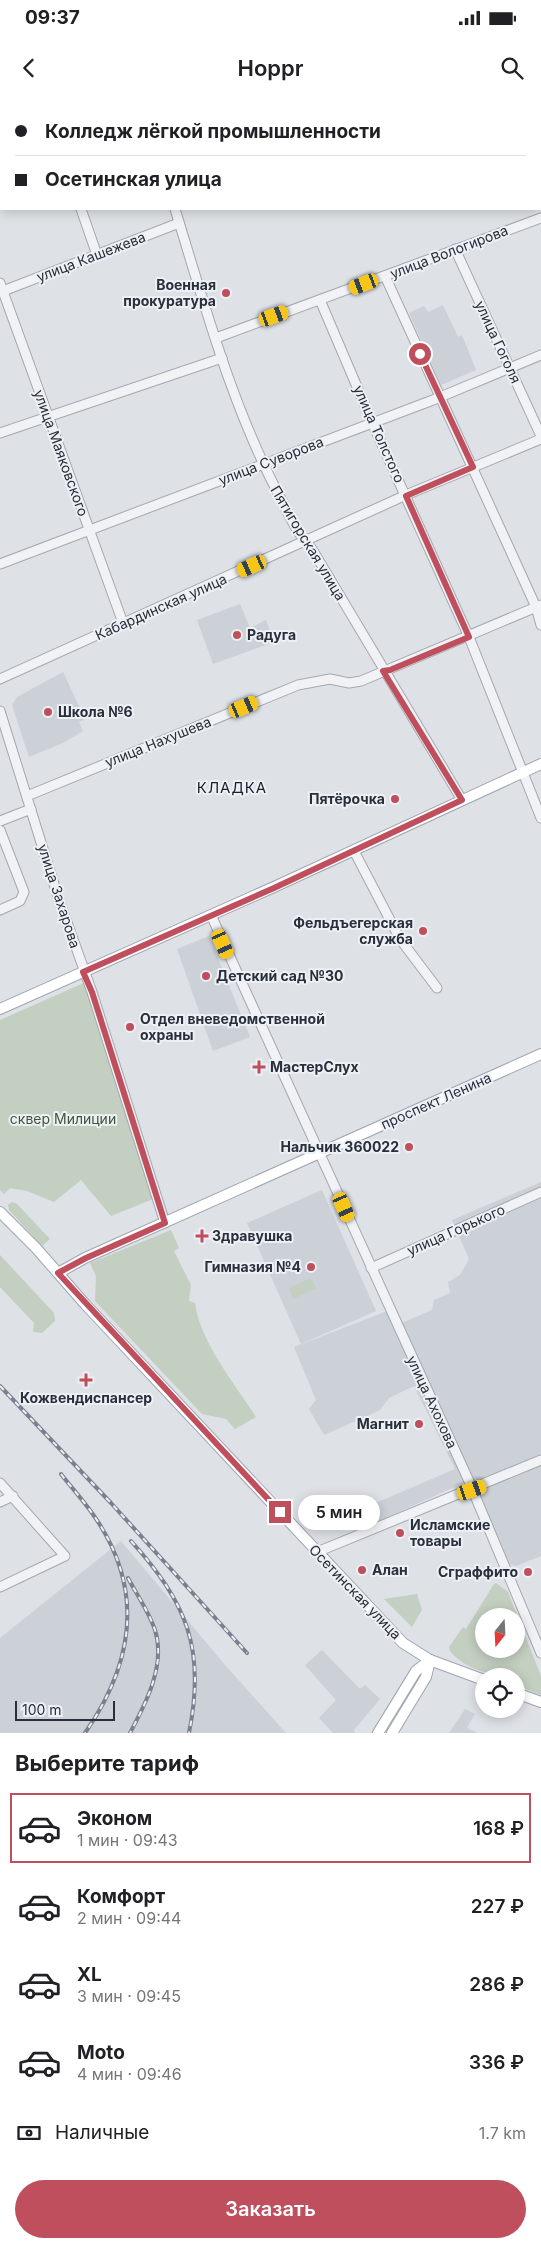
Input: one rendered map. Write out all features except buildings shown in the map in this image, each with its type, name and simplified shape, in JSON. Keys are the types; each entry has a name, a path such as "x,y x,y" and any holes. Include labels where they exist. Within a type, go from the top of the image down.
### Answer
{"main road":[{"path":"0,1010 354,851 541,764"},
{"name":"проспект Ленина","path":"58,1273 86,1258 541,1054"},
{"name":"Осетинская улица","path":"0,1212 403,1643 430,1660 475,1677"},
{"path":"378,1733 416,1671 430,1660"},
{"path":"392,1733 426,1677 430,1660"},
{"path":"525,1696 541,1702"}],"street":[{"path":"81,210 97,255"},
{"name":"Пятигорская улица","path":"175,210 222,358 262,464 305,542 312,549 383,671 462,800"},
{"name":"улица Вологирова","path":"216,338 541,218"},
{"name":"улица Кашежева","path":"1,287 97,255 179,223"},
{"name":"улица Гоголя","path":"455,249 541,437"},
{"path":"385,276 538,606 541,624"},
{"name":"улица Маяковского","path":"1,287 123,624"},
{"name":"улица Толстого","path":"320,300 372,423 469,637 541,818"},
{"name":"улица Суворова","path":"0,564 90,532 372,423 541,355"},
{"path":"0,433 222,358"},
{"name":"Кабардинская улица","path":"0,679 541,437"},
{"name":"улица Нахушева","path":"27,796 298,685 330,679 355,683 469,637 538,606"},
{"name":"улица Захарова","path":"0,711 165,1223"},
{"path":"0,821 31,809"},
{"path":"0,830 24,892 20,901 0,910"},
{"path":"354,851 400,939 438,988"},
{"name":"улица Ахохова","path":"211,915 472,1490 541,1653"},
{"name":"улица Горького","path":"371,1268 541,1192"},
{"path":"317,1552 472,1490 541,1460"},
{"path":"0,1483 65,1556 0,1587"},
{"path":"0,1502 12,1496"}],"shaded area":[{"path":"443,305 458,337 462,335 476,370 441,385 409,313 424,306 428,312"},
{"name":"Радуга","path":"240,604 250,628 266,620 274,642 213,664 197,620"},
{"name":"Школа №6","path":"63,672 85,719 79,722 83,731 63,743 29,757 12,705 17,697"},
{"name":"Детский сад №30","path":"209,936 250,1037 213,1051 177,949"},
{"path":"541,1182 541,1556 516,1566 508,1564 472,1479 379,1521 371,1505 455,1469 414,1386 389,1398 380,1410 324,1435 309,1409 316,1400 294,1347 390,1310 397,1325 432,1310 434,1300 450,1293 448,1282 460,1275 469,1259 452,1220"},
{"name":"Гимназия №4","path":"322,1190 376,1311 301,1344 247,1223"},
{"path":"121,1541 225,1665 286,1733 0,1733 0,1638"},
{"path":"322,1650 360,1689 365,1685 380,1699 354,1730 355,1733 333,1733 319,1718 336,1700 305,1665"},
{"path":"465,1709 475,1714 467,1728 478,1733 449,1733"}],"green space":[{"name":"сквер Милиции","path":"86,982 153,1199 111,1216 81,1180 54,1202 27,1191 10,1188 4,1194 0,1190 0,1020"},
{"path":"12,1202 17,1204 50,1239 42,1246 9,1210 8,1205"},
{"path":"171,1230 179,1248 174,1251 191,1285 189,1301 195,1303 198,1318 211,1348 256,1417 235,1429 226,1419 202,1414 95,1301 96,1276 90,1263"},
{"path":"0,1255 54,1313 55,1321 42,1333 33,1332 34,1323 0,1287"},
{"path":"311,1278 316,1288 293,1299 289,1288"},
{"path":"496,1583 508,1592 514,1608 479,1608"},
{"path":"417,1594 422,1610 412,1627 384,1599"},
{"path":"475,1615 475,1658 525,1658 525,1635 541,1676 541,1695 525,1689 525,1668 475,1669 456,1658 449,1647 463,1627 466,1629"}],"railway":[{"path":"0,1386 111,1503 247,1653"},
{"path":"61,1474 85,1503 109,1541 120,1568 126,1596 127,1624 123,1651 115,1679 102,1706 85,1733"},
{"path":"131,1541 166,1585 187,1629 193,1652 195,1676 194,1703 189,1733"},
{"path":"128,1578 146,1610 155,1630 158,1643 158,1657 153,1683 130,1733"}],"place":[{"name":"Военная прокуратура","path":"226,293"},
{"name":"Радуга","path":"237,635"},
{"name":"Школа №6","path":"48,712"},
{"name":"Пятёрочка","path":"395,799"},
{"name":"Фельдъегерская служба","path":"423,931"},
{"name":"Детский сад №30","path":"206,976"},
{"name":"Отдел вневедомственной охраны","path":"130,1027"},
{"name":"МастерСлух","path":"259,1067"},
{"name":"Нальчик 360022","path":"409,1147"},
{"name":"Здравушка","path":"202,1236"},
{"name":"Гимназия №4","path":"311,1267"},
{"name":"Кожвендиспансер","path":"86,1380"},
{"name":"Магнит","path":"419,1424"},
{"name":"Исламские товары","path":"400,1533"},
{"name":"Алан","path":"362,1570"},
{"name":"Сграффито","path":"528,1572"}],"district":[{"name":"КЛАДКА","path":"232,788"}],"route":[{"path":"280,1512 58,1273 86,1258 165,1223 142,1156 92,992 83,972 274,888 462,800 383,671 390,670 469,637 406,496 473,467 420,354"}]}
